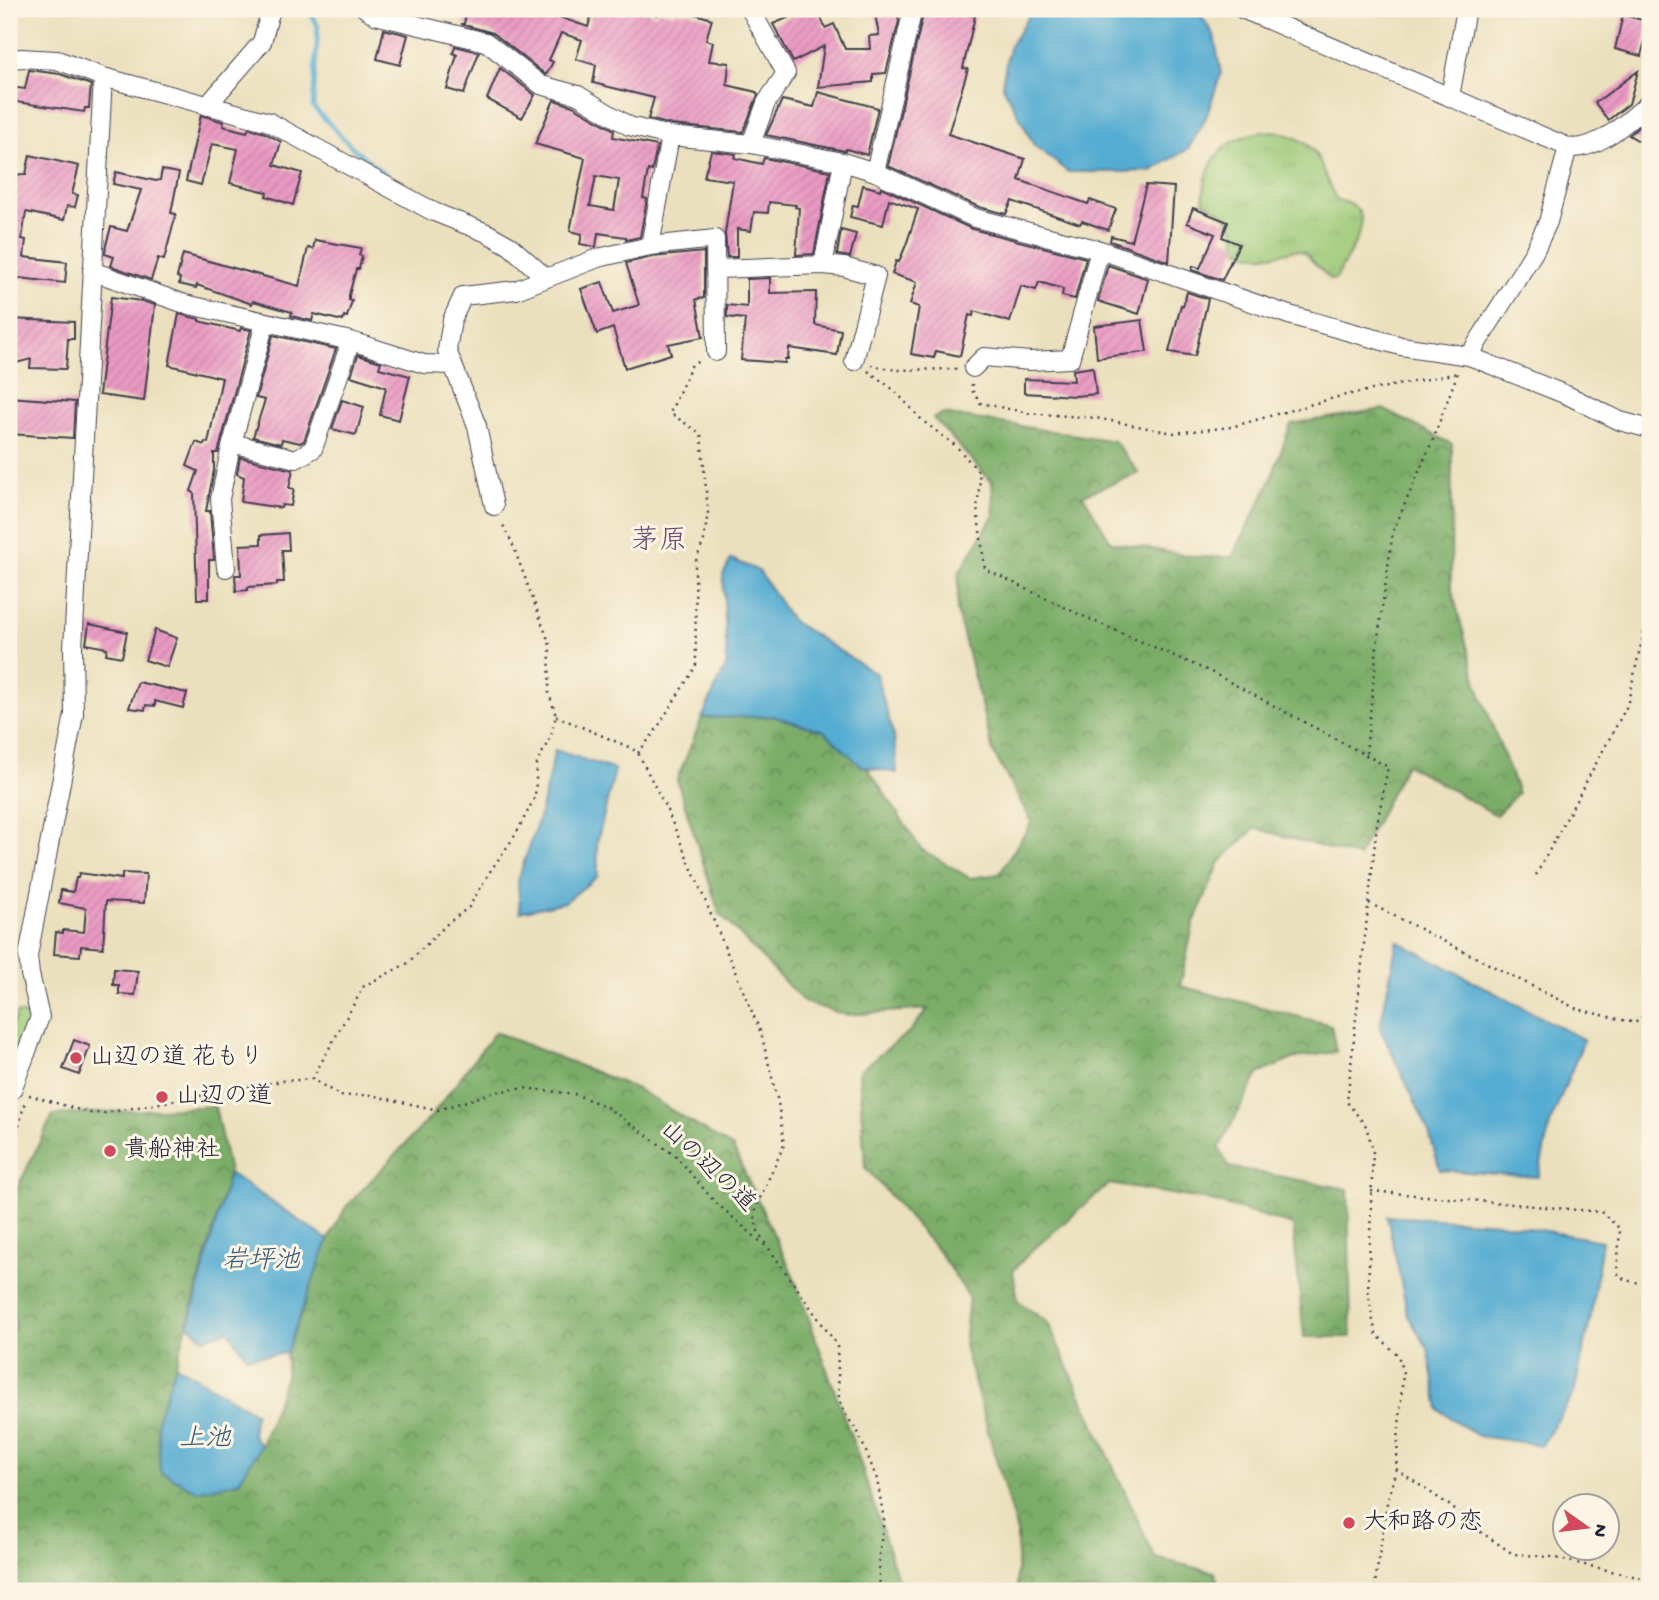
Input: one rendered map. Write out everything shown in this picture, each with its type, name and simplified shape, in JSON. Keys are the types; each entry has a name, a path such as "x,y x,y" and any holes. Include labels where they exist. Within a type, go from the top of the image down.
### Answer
{"street":[{"path":"207,106 262,42 271,9"},
{"path":"366,9 375,15 486,43 541,85 578,96 629,126 670,135 751,144 843,162 875,172 975,218 1100,250 1289,316 1401,346 1469,356 1569,396 1620,421 1650,429"},
{"path":"750,9 786,73 766,103 751,144"},
{"path":"875,172 913,9"},
{"path":"1242,9 1568,148 1576,149 1610,135 1650,102"},
{"path":"1450,97 1466,9"},
{"path":"9,60 57,60 103,77 270,122 414,202 487,233 510,247 545,278"},
{"path":"19,1092 40,1017 28,956 74,714 73,648 103,77"},
{"path":"650,246 670,135"},
{"path":"1469,356 1534,252 1548,222 1568,148"},
{"path":"823,265 843,162"},
{"path":"494,506 477,426 447,350 452,320 463,296 516,290 598,258 650,246 715,239 716,352"},
{"path":"973,368 984,357 1030,361 1070,359 1100,250"},
{"path":"716,269 823,265 844,267 876,276 854,361"},
{"path":"92,271 185,304 351,341 424,364 452,365"},
{"path":"226,568 220,499 232,443 265,323"},
{"path":"232,443 296,459 313,449 351,341"}],"path":[{"path":"638,753 654,733 696,666 695,563 704,540 708,512 702,434 670,414 692,364 716,352"},
{"path":"1366,753 1393,531 1433,442 1458,373 1469,356"},
{"path":"854,361 896,370 973,368 972,390 980,403 1028,413 1096,418 1173,433 1231,427 1341,396 1458,373"},
{"path":"854,361 894,390 923,421 956,446 978,471 980,479 976,508 985,569 1087,618 1211,672 1388,767 1377,824 1346,1102 1366,1126 1373,1150 1368,1292 1372,1316 1376,1334 1398,1355 1403,1373 1396,1469 1387,1503 1374,1591"},
{"path":"9,1167 19,1092 90,1113 105,1113 282,1081 312,1079 364,986 408,963 447,924 469,907 516,834 535,797 537,763 551,738 556,716 549,693 550,645 512,543 494,506"},
{"path":"1536,875 1627,706 1650,605"},
{"path":"556,716 638,753 667,810 761,1033 778,1102 784,1145 756,1207 755,1220 759,1234 770,1250"},
{"path":"1369,903 1577,1009 1635,1023 1650,1007"},
{"name":"山の辺の道","path":"312,1079 341,1097 370,1095 438,1110 495,1092 523,1088 574,1094 605,1105 676,1156 713,1200 770,1250 837,1345 839,1400 858,1432 877,1479 884,1520 878,1555 879,1581 884,1591"},
{"path":"1371,1191 1601,1212 1620,1229 1617,1273 1625,1280 1650,1285"},
{"path":"9,1319 9,1328"},
{"path":"1396,1469 1513,1553 1550,1557 1650,1580"}],"green space":[{"path":"1274,131 1303,141 1311,148 1337,200 1352,205 1359,213 1359,233 1337,278 1331,280 1304,252 1296,250 1275,255 1252,255 1236,248 1235,233 1228,220 1217,209 1203,202 1207,174 1217,155 1225,147 1242,137"},
{"path":"1383,409 1452,444 1451,586 1478,687 1518,793 1496,815 1406,764 1358,857 1255,828 1220,862 1194,922 1180,986 1331,1025 1336,1052 1295,1058 1258,1074 1219,1148 1229,1167 1348,1189 1351,1337 1304,1337 1293,1225 1208,1200 1109,1184 1029,1253 1013,1271 1018,1301 1048,1323 1155,1558 1215,1572 1220,1591 1017,1591 1017,1533 964,1346 969,1297 939,1252 865,1167 859,1071 910,1031 928,1009 846,1015 804,1002 719,913 677,780 702,718 773,716 824,731 867,767 921,849 970,878 999,874 1032,822 993,752 957,611 959,573 994,515 992,482 933,418 944,414 1114,441 1139,473 1083,495 1111,542 1196,557 1232,557 1268,487 1291,424"},
{"path":"17,1013 33,1017 9,1079 9,1034"},
{"path":"495,1032 637,1089 733,1148 793,1275 857,1453 902,1591 9,1591 9,1334 15,1327 9,1278 12,1199 53,1115 215,1106 229,1173 176,1365 157,1421 238,1482 261,1445 286,1376 286,1353 328,1240 346,1207 429,1119"}],"water":[{"path":"1033,9 1197,9 1214,35 1221,74 1205,120 1188,149 1151,171 1068,172 1034,145 1002,84 1009,48"},
{"path":"731,559 759,571 792,621 876,674 894,737 897,773 861,766 824,731 773,716 702,718 727,664 723,575"},
{"path":"555,750 615,770 597,842 598,876 565,902 520,912 518,880 539,818"},
{"path":"1397,941 1584,1040 1551,1121 1538,1177 1440,1170 1428,1129 1380,1028"},
{"name":"岩坪池","path":"229,1173 328,1240 286,1353 247,1357 228,1330 204,1339 189,1325"},
{"path":"1387,1216 1500,1223 1602,1241 1590,1321 1574,1393 1542,1445 1478,1436 1439,1410 1428,1348 1408,1316"},
{"name":"上池","path":"176,1365 255,1413 252,1434 261,1446 238,1482 197,1491 160,1471 157,1421"}],"building":[{"path":"467,9 491,9 514,14 516,9 553,9 550,14 588,27 593,9 639,9 657,15 658,10 674,14 675,11 685,11 712,19 706,40 713,42 709,61 729,63 727,85 756,92 758,95 743,132 672,125 648,119 654,98 593,83 596,65 576,59 582,40 561,33 549,60 553,62 546,75 493,33 461,24 464,24"},
{"path":"809,9 818,9 825,28 834,24 845,49 870,49 869,36 879,35 874,9 896,9 899,21 886,73 873,74 873,82 818,87 824,46 793,62 773,24"},
{"path":"924,10 975,16 963,68 968,69 948,134 1025,159 1019,180 1088,204 1090,200 1116,209 1108,230 1082,221 1080,224 1012,201 1006,214 979,207 888,166"},
{"path":"1623,15 1650,22 1641,56 1615,49"},
{"path":"384,29 408,35 400,65 377,59"},
{"path":"455,46 479,52 464,94 447,89 457,55 453,53"},
{"path":"500,68 535,95 522,118 487,99"},
{"path":"29,70 60,74 91,85 89,108 85,108 84,112 9,101 9,87 25,89"},
{"path":"1638,71 1629,104 1608,120 1595,103"},
{"path":"818,92 878,108 867,155 766,135 782,100 814,107"},
{"path":"554,100 573,106 614,130 613,137 657,146 652,171 648,170 643,198 647,199 640,237 626,240 626,237 598,233 596,247 580,244 582,234 570,231 585,158 535,144","holes":["596,176 619,180 614,210 590,206"]},
{"path":"201,115 224,122 223,126 247,132 249,128 265,133 281,142 274,165 302,173 293,205 266,196 267,192 230,183 238,149 212,144 201,185 186,181"},
{"path":"1650,117 1650,135 1644,144 1629,135"},
{"path":"711,151 736,154 735,158 762,164 764,158 830,171 814,254 796,255 799,208 795,207 796,205 769,202 768,213 754,212 751,231 737,229 737,257 727,257 725,233 733,181 704,177"},
{"path":"30,155 79,166 72,194 78,195 75,207 67,206 64,220 26,212 22,239 26,240 24,257 67,262 65,283 9,277 9,175 26,174"},
{"path":"162,170 179,173 171,213 176,214 164,260 158,258 151,280 111,266 114,257 105,254 111,227 127,231 141,190 113,184 116,172 156,181 160,180"},
{"path":"863,185 880,190 881,187 972,229 1086,258 1075,299 1062,296 1063,289 1039,282 1036,290 1021,286 1010,322 974,311 973,316 969,315 960,356 936,351 934,358 911,354 919,307 910,304 917,282 892,274 906,245 918,209 889,199 883,225 850,217 853,205 858,206"},
{"path":"1146,185 1174,187 1169,262 1110,241 1111,236 1131,241"},
{"path":"1193,208 1228,222 1222,237 1239,244 1222,280 1192,270 1193,266 1200,268 1215,234 1187,223"},
{"path":"841,230 856,234 850,257 837,255"},
{"path":"315,240 361,248 359,269 356,269 349,295 349,300 352,301 343,321 314,314 312,321 291,316 292,312 253,301 252,304 197,285 196,288 179,284 180,278 177,277 183,254 299,286 308,248 313,249"},
{"path":"704,252 704,298 696,299 703,337 668,344 671,354 625,368 613,328 597,334 581,289 602,282 613,313 639,305 626,263 652,257"},
{"path":"1108,265 1148,279 1139,314 1098,301"},
{"path":"770,278 770,293 816,292 815,325 841,330 837,355 789,348 785,363 741,360 745,319 727,317 727,305 747,307 747,279"},
{"path":"1187,292 1208,299 1195,356 1169,352"},
{"path":"111,297 155,305 144,401 99,395"},
{"path":"179,314 240,331 241,328 251,330 218,453 214,453 214,470 206,511 210,511 214,560 209,560 209,599 197,599 194,493 191,491 198,471 187,466 196,442 204,445 205,442 208,443 222,378 169,365"},
{"path":"9,319 74,322 74,339 68,339 66,369 30,368 31,359 9,365"},
{"path":"1142,320 1147,352 1097,358 1094,326"},
{"path":"273,335 336,349 304,441 300,443 282,439 281,444 253,437 265,400 256,398"},
{"path":"358,355 381,362 379,368 410,376 399,420 380,415 386,387 351,376"},
{"path":"1093,367 1096,394 1075,396 1024,393 1024,379 1074,381 1073,370"},
{"path":"9,397 75,402 73,438 9,434"},
{"path":"342,400 364,407 356,435 332,429"},
{"path":"240,457 293,470 289,488 294,489 291,506 282,505 281,508 241,502 244,477 237,474"},
{"path":"288,533 289,550 282,550 284,582 236,591 235,575 241,575 240,545 261,544 261,535"},
{"path":"89,624 127,632 122,657 106,654 107,648 86,644"},
{"path":"155,630 177,638 167,667 145,660"},
{"path":"138,682 187,693 183,708 155,701 155,706 146,705 145,710 129,708"},
{"path":"79,873 122,879 122,873 146,874 144,903 106,901 103,948 81,946 80,956 54,954 56,932 84,932 86,908 59,903 61,890 73,892"},
{"path":"114,969 138,971 135,995 119,994 119,985 113,985"},
{"name":"山辺の道 花もり","path":"74,1040 90,1046 79,1075 63,1069"}],"waterway":[{"path":"291,9 309,11 318,26 313,107 353,148 392,180"},
{"path":"428,199 498,227"}],"place":[{"name":"山辺の道 花もり","path":"76,1058"},
{"name":"山辺の道","path":"162,1097"},
{"name":"貴船神社","path":"110,1151"},
{"name":"大和路の恋","path":"1349,1523"}],"district":[{"name":"茅原","path":"659,542"}]}
